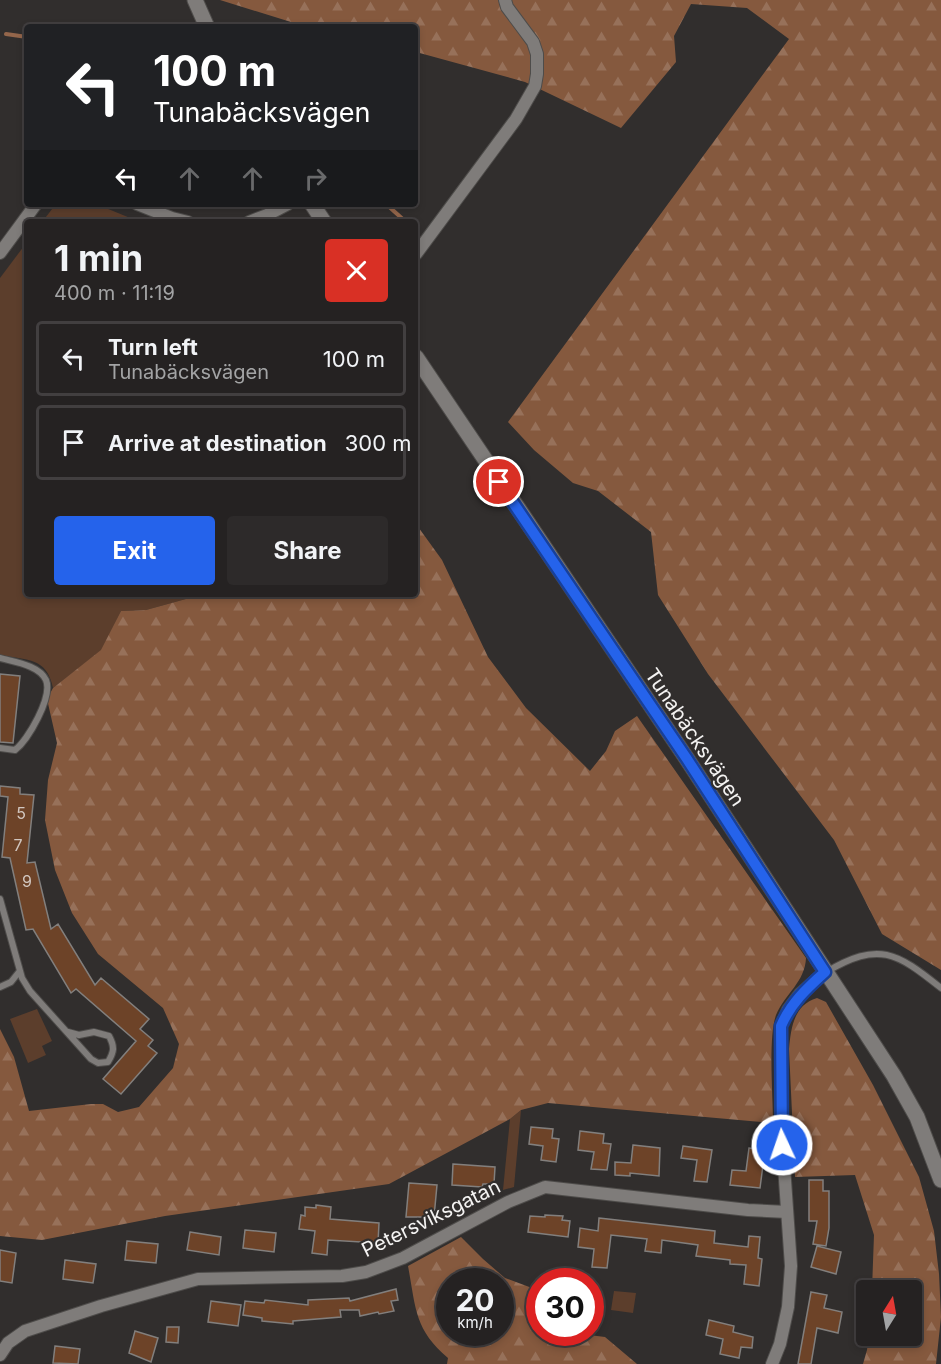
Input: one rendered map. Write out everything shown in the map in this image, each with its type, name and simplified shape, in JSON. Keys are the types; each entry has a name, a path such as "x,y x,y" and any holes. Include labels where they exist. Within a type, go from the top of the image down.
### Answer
{"street":[{"path":"195,0 206,24"},
{"path":"418,251 516,119 535,86 537,54 533,42 507,7 505,0"},
{"path":"0,253 7,234 33,207"},
{"path":"144,207 176,219"},
{"path":"257,219 282,207"},
{"name":"Tunabäcksvägen","path":"418,360 687,759 894,1076 917,1117 941,1180"},
{"path":"772,1364 780,1344 788,1307 791,1266 781,1123 781,1026 788,1010 800,994 825,972"},
{"name":"Petersviksgatan","path":"0,1355 4,1339 112,1302 198,1279 342,1276 366,1272 403,1258 508,1202 545,1187 748,1210 787,1212"}],"lane":[{"path":"0,658 38,671 46,680 46,692 41,709 23,744 15,750 0,748"},
{"path":"0,899 19,972 30,991 91,1059 98,1063 108,1062 113,1053 113,1044 109,1036 94,1032 79,1035 68,1032"},
{"path":"825,972 842,963 874,953 888,954 903,960 941,988"},
{"path":"0,987 11,982 19,972"}],"shaded area":[{"path":"54,207 103,207 133,219 44,219"},
{"path":"24,246 24,597 193,597 146,610 121,611 102,650 53,688 46,670 40,665 27,659 0,655 0,278"},
{"path":"37,1009 52,1041 42,1046 46,1055 28,1063 10,1019"},
{"path":"521,1110 514,1187 503,1190 510,1119"},
{"path":"614,1291 636,1293 633,1313 611,1310"}],"green space":[{"path":"220,0 941,0 941,970 882,934 834,840 708,674 658,595 651,532 598,491 573,483 534,450 508,422 789,39 747,8 691,4 674,36 676,62 621,128 525,82 418,53 418,24 297,24"},
{"path":"418,527 442,560 488,657 526,708 590,771 606,751 615,731 637,716 806,958 802,974 776,1015 774,1025 772,1038 773,1123 548,1103 521,1110 510,1119 389,1184 165,1216 42,1240 0,1236 0,1029 14,1057 29,1111 91,1104 103,1104 118,1112 139,1107 173,1068 179,1044 163,1008 98,954 72,913 55,870 45,820 48,780 57,743 47,699 53,688 101,650 121,611 146,610 193,597 418,597"},
{"path":"817,998 826,1002 873,1085 919,1177 934,1231 939,1274 941,1317 936,1364 863,1364 868,1346 922,1346 922,1280 872,1280 874,1235 855,1175 795,1177 789,1049 795,1018 809,1001"},
{"path":"461,1237 493,1268 436,1268 436,1346 423,1327 415,1306 408,1266"},
{"path":"514,1281 526,1286 526,1346 604,1346 605,1337 637,1364 447,1364 448,1358 437,1347 514,1346"}],"building":[{"path":"0,674 20,676 13,743 0,742"},
{"path":"0,786 20,788 20,794 34,795 27,863 35,862 51,929 58,924 95,985 101,978 149,1019 140,1029 153,1040 148,1046 157,1053 121,1094 103,1079 136,1041 76,989 71,993 33,929 26,930 10,858 2,857 8,797 0,796"},
{"path":"531,1127 553,1129 552,1138 559,1139 556,1162 541,1160 543,1146 529,1144"},
{"path":"580,1131 604,1134 603,1143 611,1144 607,1170 591,1169 594,1152 578,1150"},
{"path":"633,1145 660,1148 659,1176 630,1173 630,1176 615,1175 615,1162 631,1163"},
{"path":"683,1146 712,1150 707,1182 694,1181 697,1160 681,1158"},
{"path":"749,1148 765,1150 760,1188 730,1185 732,1170 746,1171"},
{"path":"453,1164 495,1167 494,1184 483,1184 482,1187 452,1185"},
{"path":"809,1180 823,1180 823,1191 829,1191 829,1228 826,1246 813,1244 817,1221 809,1221"},
{"path":"409,1183 437,1185 434,1217 406,1217"},
{"path":"316,1205 331,1207 330,1219 379,1223 378,1243 328,1240 327,1255 312,1253 315,1231 299,1229 301,1215 305,1216 305,1207 316,1208"},
{"path":"545,1215 563,1216 562,1220 570,1221 568,1237 528,1232 530,1216 545,1217"},
{"path":"599,1218 715,1231 714,1243 748,1247 749,1236 760,1237 758,1258 762,1259 759,1286 744,1284 746,1265 730,1264 730,1260 696,1256 698,1245 662,1240 661,1253 645,1251 647,1239 611,1235 607,1268 592,1267 594,1249 578,1247 580,1228 598,1231"},
{"path":"245,1230 276,1233 274,1252 243,1248"},
{"path":"190,1232 221,1237 219,1255 187,1250"},
{"path":"127,1241 158,1244 156,1263 125,1260"},
{"path":"817,1246 841,1252 836,1274 811,1267"},
{"path":"0,1250 16,1253 12,1283 0,1281"},
{"path":"65,1260 96,1264 93,1283 63,1279"},
{"path":"396,1289 398,1300 391,1301 394,1311 379,1314 378,1312 360,1316 359,1310 340,1310 341,1317 293,1321 293,1324 262,1321 262,1318 243,1315 245,1301 264,1303 265,1300 308,1305 308,1300 349,1298 350,1301"},
{"path":"811,1292 827,1295 824,1308 842,1312 838,1333 817,1328 811,1364 798,1364"},
{"path":"211,1301 241,1305 238,1326 208,1322"},
{"path":"709,1320 734,1326 733,1332 753,1337 752,1348 741,1347 739,1358 720,1354 723,1339 706,1335"},
{"path":"167,1327 179,1327 178,1343 166,1342"},
{"path":"135,1331 158,1338 151,1362 129,1353"},
{"path":"55,1346 80,1349 78,1364 53,1363"}],"waterway":[{"path":"6,34 24,37"},
{"path":"389,207 403,219"}],"route":[{"path":"499,482 687,759 825,972 800,994 788,1010 781,1026 782,1145"}]}
